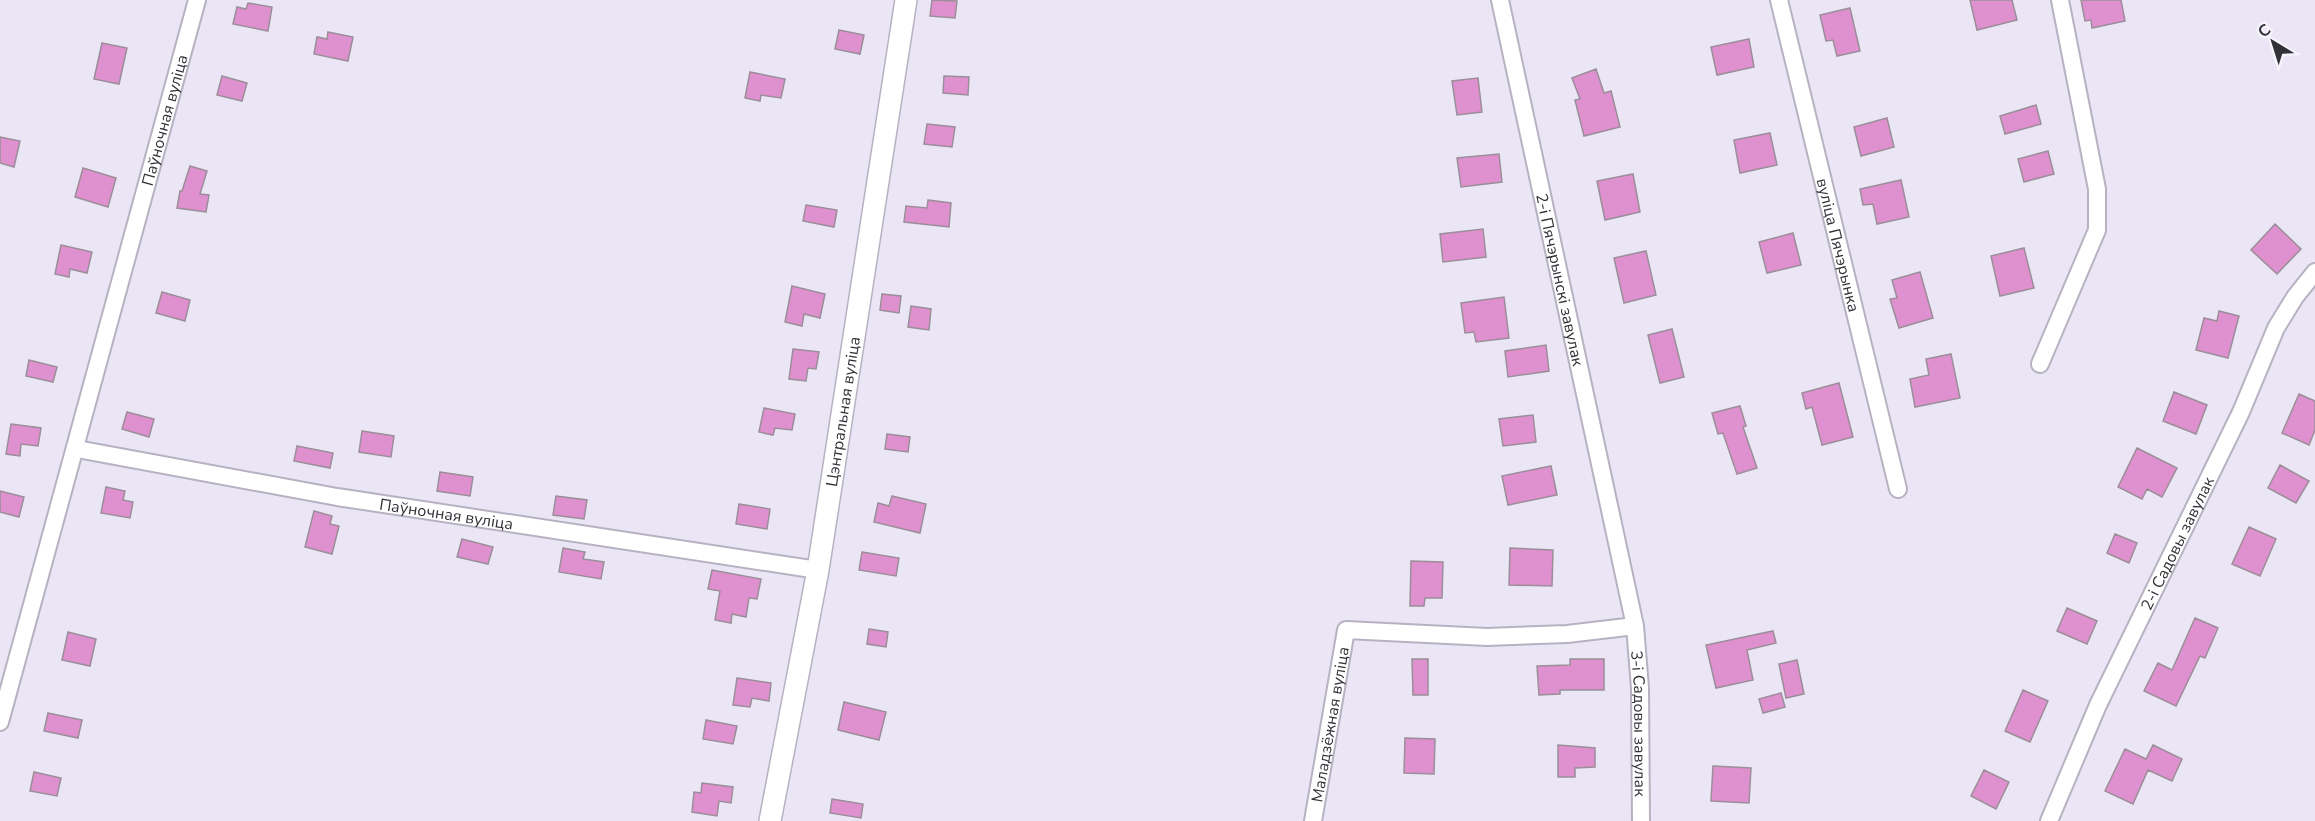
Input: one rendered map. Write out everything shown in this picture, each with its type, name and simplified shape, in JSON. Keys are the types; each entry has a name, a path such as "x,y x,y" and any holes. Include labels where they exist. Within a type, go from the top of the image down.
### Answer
{"street":[{"name":"Паўночная вуліца","path":"0,722 77,449 197,0"},
{"name":"Цэнтральная вуліца","path":"770,821 818,570 906,0"},
{"name":"2-і Пячэрынскі завулак","path":"1500,0 1635,626"},
{"name":"вуліца Пячэрынка","path":"1779,0 1898,489"},
{"path":"2040,364 2097,230 2097,189 2060,0"},
{"name":"2-і Садовы завулак","path":"2049,821 2098,705 2241,412 2276,328 2295,297 2315,272"},
{"name":"Паўночная вуліца","path":"77,449 337,497 818,570"},
{"name":"Маладзёжная вуліца","path":"1313,821 1346,630 1487,637 1567,634 1635,626"},
{"name":"3-і Садовы завулак","path":"1635,626 1640,688 1641,821"}],"building":[{"path":"932,0 957,1 955,18 930,16"},
{"path":"1970,0 2012,0 2017,20 1977,30"},
{"path":"2081,0 2121,0 2125,21 2092,28 2091,20 2085,21"},
{"path":"248,3 272,7 268,31 233,24 237,7 246,9"},
{"path":"1850,8 1860,51 1837,56 1833,40 1826,41 1820,15"},
{"path":"839,30 864,35 860,54 835,49"},
{"path":"328,32 353,37 348,61 314,54 317,37 327,39"},
{"path":"1749,39 1754,67 1717,75 1711,47"},
{"path":"102,43 127,48 119,84 94,79"},
{"path":"1596,69 1604,93 1611,91 1620,127 1584,136 1575,100 1580,99 1572,78"},
{"path":"750,72 785,79 781,98 761,95 760,101 745,98"},
{"path":"222,76 247,83 242,101 217,95"},
{"path":"944,76 969,77 968,95 943,93"},
{"path":"1478,78 1482,112 1457,115 1452,81"},
{"path":"2036,105 2041,124 2005,134 2000,116"},
{"path":"1887,118 1894,147 1861,156 1854,127"},
{"path":"927,124 955,127 952,147 924,144"},
{"path":"1770,133 1777,165 1740,173 1734,140"},
{"path":"0,137 20,141 14,167 0,163"},
{"path":"2048,151 2054,174 2024,182 2018,159"},
{"path":"1499,154 1502,182 1461,187 1457,158"},
{"path":"190,166 207,171 200,194 209,195 206,212 177,208 180,191 182,191"},
{"path":"83,168 116,178 108,207 75,197"},
{"path":"1633,174 1640,212 1605,220 1597,181"},
{"path":"1901,180 1909,217 1877,224 1873,204 1863,205 1860,189"},
{"path":"928,200 951,203 949,227 904,222 906,206 927,208"},
{"path":"806,205 837,210 834,227 803,221"},
{"path":"2275,224 2301,249 2277,274 2251,250"},
{"path":"1483,229 1486,257 1443,262 1440,234"},
{"path":"1793,233 1801,265 1767,273 1759,242"},
{"path":"61,245 92,252 87,273 70,269 69,277 55,274"},
{"path":"2024,248 2034,288 2000,296 1991,256"},
{"path":"1646,251 1656,295 1624,303 1614,258"},
{"path":"1920,272 1933,318 1899,328 1890,299 1897,298 1892,280"},
{"path":"792,286 825,294 820,318 804,314 802,326 785,322"},
{"path":"162,292 190,300 185,321 156,313"},
{"path":"882,294 901,296 899,313 880,310"},
{"path":"1504,297 1509,338 1476,342 1474,332 1465,333 1461,303"},
{"path":"911,306 931,309 929,330 908,327"},
{"path":"2219,311 2239,316 2228,358 2196,350 2204,318 2217,321"},
{"path":"1672,329 1684,377 1660,383 1648,335"},
{"path":"1546,345 1549,371 1508,377 1505,351"},
{"path":"793,349 819,352 816,369 808,368 806,381 789,379"},
{"path":"1951,354 1960,398 1915,407 1910,379 1929,375 1926,359"},
{"path":"29,360 57,367 53,382 26,376"},
{"path":"1839,383 1853,437 1822,445 1812,407 1806,409 1802,393"},
{"path":"2174,392 2207,405 2196,434 2163,421"},
{"path":"2299,394 2315,401 2315,430 2309,445 2282,433"},
{"path":"1740,406 1746,426 1743,427 1757,468 1737,474 1723,433 1718,434 1712,413"},
{"path":"764,408 795,414 792,430 775,428 773,435 759,432"},
{"path":"127,412 154,419 149,437 122,429"},
{"path":"1533,415 1536,442 1503,446 1499,419"},
{"path":"11,424 41,428 38,446 21,444 20,456 6,454"},
{"path":"362,431 394,436 391,457 359,452"},
{"path":"887,434 910,437 908,452 885,449"},
{"path":"297,446 333,453 330,468 294,461"},
{"path":"2137,448 2177,468 2162,497 2147,489 2142,499 2118,487"},
{"path":"2280,465 2309,481 2296,503 2268,488"},
{"path":"1551,466 1557,495 1508,505 1502,476"},
{"path":"440,472 473,477 470,496 437,491"},
{"path":"106,487 125,491 123,500 133,502 130,518 101,513"},
{"path":"0,491 24,497 19,517 0,512"},
{"path":"556,496 587,500 584,519 553,515"},
{"path":"892,496 926,504 920,533 874,522 878,503 889,506"},
{"path":"739,504 770,509 767,529 736,524"},
{"path":"314,511 332,516 330,524 339,526 332,554 305,547"},
{"path":"2249,527 2276,539 2260,576 2232,564"},
{"path":"2115,534 2137,543 2129,563 2107,553"},
{"path":"462,539 493,547 488,564 457,557"},
{"path":"563,548 585,552 583,559 604,562 601,579 559,572"},
{"path":"1510,548 1553,550 1552,586 1509,585"},
{"path":"862,552 899,558 896,576 859,570"},
{"path":"1411,561 1443,562 1442,598 1425,598 1424,606 1410,606"},
{"path":"712,570 761,579 757,599 749,598 746,617 732,614 731,623 715,620 720,591 708,589"},
{"path":"2067,608 2097,621 2087,644 2057,631"},
{"path":"2195,618 2218,628 2205,658 2200,656 2176,706 2144,691 2158,663 2172,670"},
{"path":"869,629 888,632 886,647 867,644"},
{"path":"1773,631 1776,643 1747,650 1753,680 1716,688 1706,645"},
{"path":"68,632 96,639 90,666 62,660"},
{"path":"1412,659 1428,659 1428,695 1413,695"},
{"path":"1570,659 1604,659 1604,690 1560,690 1560,694 1539,695 1537,666 1570,665"},
{"path":"1797,660 1804,694 1786,698 1779,664"},
{"path":"737,678 771,683 769,701 752,698 750,707 733,705"},
{"path":"2023,690 2048,701 2030,742 2005,731"},
{"path":"1781,693 1785,707 1763,713 1759,699"},
{"path":"844,702 886,712 879,740 838,730"},
{"path":"48,713 82,720 78,738 44,731"},
{"path":"706,720 737,726 733,744 703,739"},
{"path":"1405,738 1435,739 1434,774 1404,773"},
{"path":"1558,745 1595,748 1595,767 1575,768 1575,777 1558,777"},
{"path":"2153,745 2182,759 2172,781 2148,770 2133,804 2105,791 2125,749 2146,759"},
{"path":"1713,766 1751,768 1749,803 1711,801"},
{"path":"1984,770 2009,782 1996,809 1971,796"},
{"path":"34,772 61,778 57,796 30,791"},
{"path":"702,783 733,787 731,803 719,801 717,816 692,812 694,792 701,793"},
{"path":"832,799 863,804 861,818 830,813"}]}
